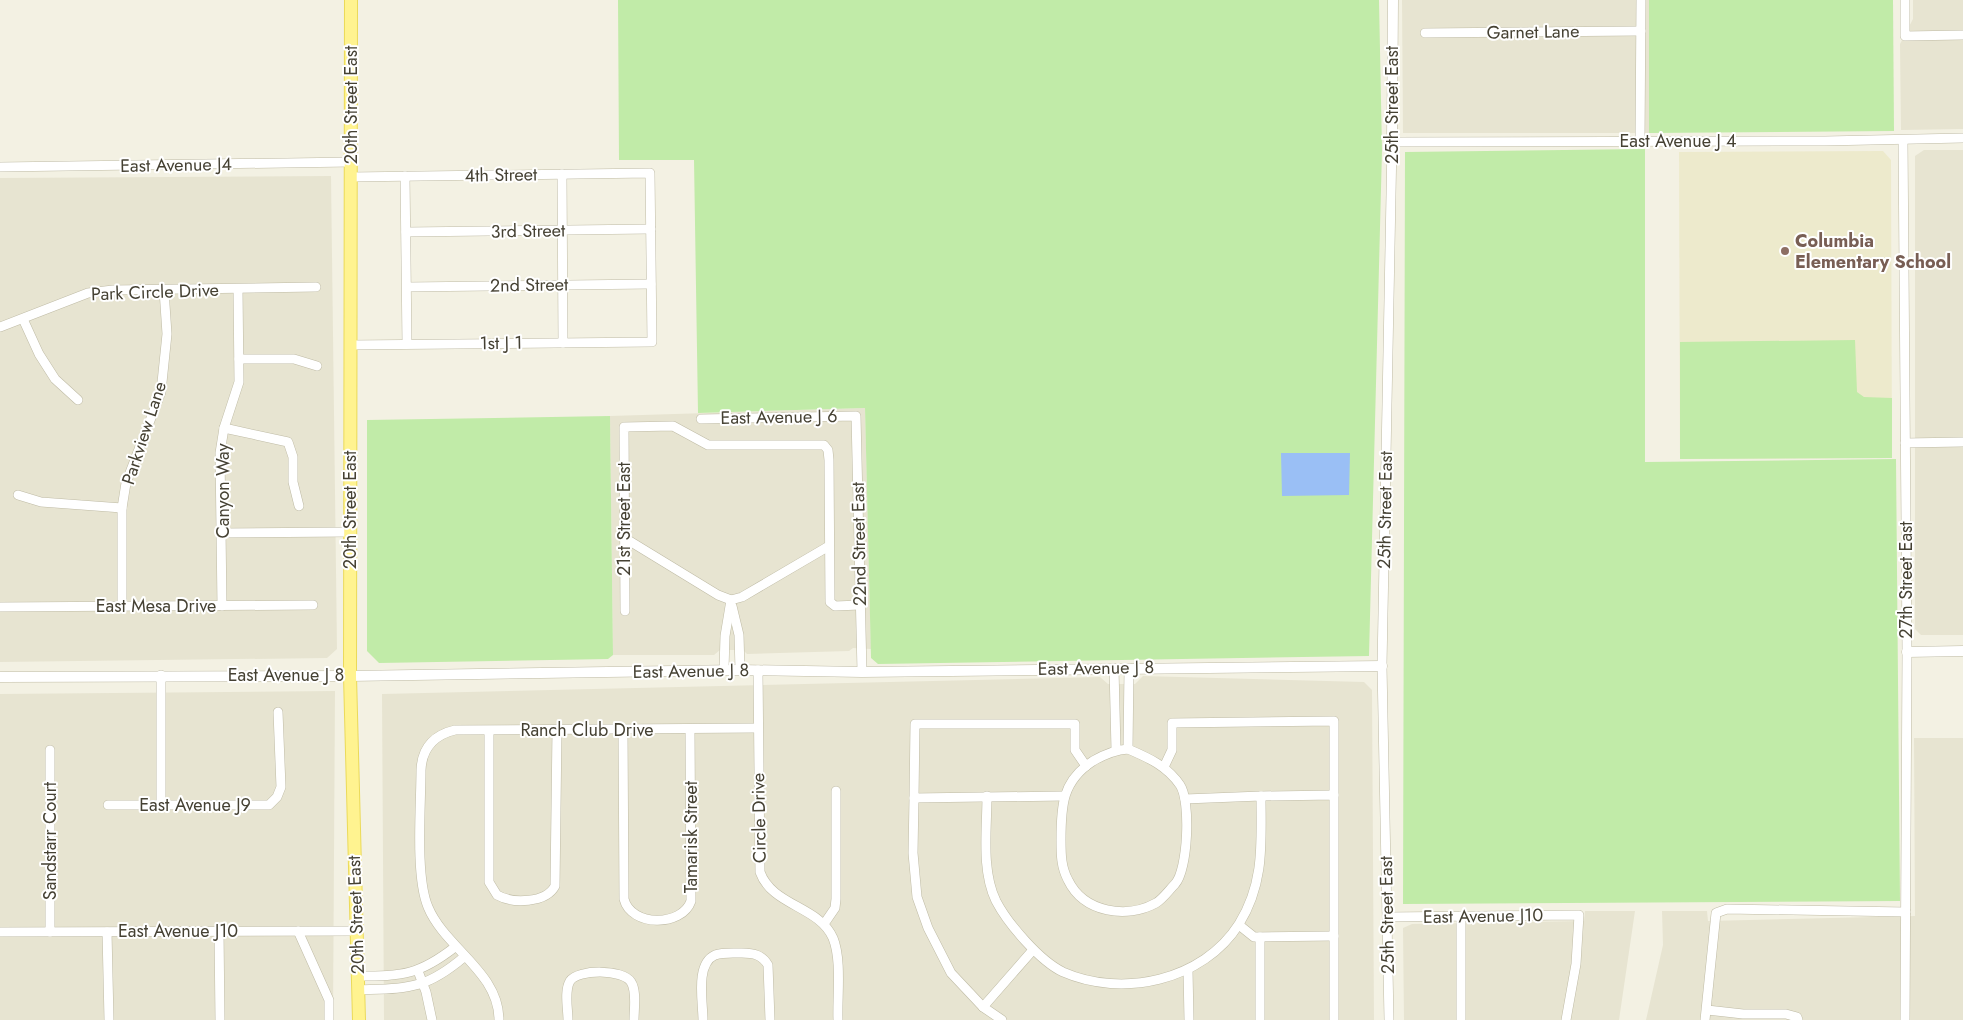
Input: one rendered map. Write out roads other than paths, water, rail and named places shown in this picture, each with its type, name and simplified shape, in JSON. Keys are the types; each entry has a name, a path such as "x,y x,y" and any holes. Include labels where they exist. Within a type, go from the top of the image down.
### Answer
{"main road":[{"name":"20th Street East","path":"351,0 350,676 359,1020"}],"street":[{"name":"25th Street East","path":"1389,1020 1382,666 1393,0"},
{"path":"1640,0 1640,140"},
{"path":"1904,0 1904,36 1963,35"},
{"name":"Garnet Lane","path":"1425,33 1641,31"},
{"name":"East Avenue J 4","path":"1392,142 1903,140 1963,138"},
{"name":"27th Street East","path":"1903,140 1906,652 1905,1020"},
{"name":"East Avenue J4","path":"0,167 351,162"},
{"path":"562,174 563,343"},
{"name":"4th Street","path":"351,177 650,174 651,229"},
{"path":"405,176 407,344"},
{"path":"651,229 651,284"},
{"name":"3rd Street","path":"406,232 651,229"},
{"name":"1st J 1","path":"350,345 652,342 651,284"},
{"name":"2nd Street","path":"407,287 651,284"},
{"name":"Park Circle Drive","path":"0,327 60,302 88,293 113,290 316,287"},
{"name":"Canyon Way","path":"222,606 223,533 220,453 224,428 239,382 238,289"},
{"name":"Parkview Lane","path":"122,606 122,508 126,483 161,392 167,334 164,290"},
{"path":"23,319 39,354 55,379 78,400"},
{"path":"239,359 294,359 317,366"},
{"name":"East Avenue J 6","path":"702,419 856,416"},
{"name":"22nd Street East","path":"856,416 862,672"},
{"name":"21st Street East","path":"625,611 623,537 624,427 673,426 708,445 824,445 828,450 829,460 828,546"},
{"path":"224,428 288,442 294,457 293,482 299,506"},
{"path":"1905,443 1963,442"},
{"path":"18,495 41,502 122,508"},
{"path":"223,533 350,532"},
{"path":"623,537 718,595 731,600 742,597 828,546 830,602 834,606 860,605"},
{"path":"731,600 739,636 740,670"},
{"path":"724,670 725,636 731,600"},
{"name":"East Mesa Drive","path":"0,607 313,605"},
{"path":"1906,652 1963,652"},
{"name":"East Avenue J 8","path":"0,677 161,675 350,676 724,670 862,672 1382,666"},
{"path":"1114,668 1116,750"},
{"path":"1128,749 1129,668"},
{"name":"Circle Drive","path":"758,670 760,872 770,890 824,924"},
{"path":"161,675 161,805"},
{"name":"East Avenue J9","path":"108,805 269,805 277,797 281,787 278,712"},
{"path":"1164,767 1172,750 1172,723 1334,721 1334,1020"},
{"path":"1002,1020 983,1007 951,973 928,928 919,902 913,853 915,724 1075,724 1075,750 1086,766"},
{"name":"Ranch Club Drive","path":"455,947 433,917 423,893 420,770 424,751 430,743 445,733 455,730 758,728"},
{"name":"Tamarisk Street","path":"623,730 624,899 627,908 634,915 653,918 679,916 687,910 692,901 690,729"},
{"path":"489,731 489,882 498,895 510,899 542,898 550,894 555,886 556,730"},
{"path":"1128,749 1164,767 1181,786 1185,799 1186,858 1178,881 1158,902 1133,912 1112,912 1096,906 1078,895 1068,881 1062,863 1061,816 1064,796 1072,778 1086,766 1116,750 1128,749"},
{"name":"Sandstarr Court","path":"50,750 50,932"},
{"path":"836,791 836,899 835,908 824,924 831,933 836,950 838,1020"},
{"path":"1185,799 1334,795"},
{"path":"988,796 988,868 996,901 1032,951 1062,972 1093,982 1138,984 1188,970 1216,950 1239,925 1260,870 1261,796"},
{"path":"914,798 1064,796"},
{"path":"1705,1020 1716,913 1726,909 1906,912"},
{"name":"East Avenue J10","path":"1387,917 1579,915 1576,964 1566,1020"},
{"path":"1461,916 1461,1020"},
{"path":"1239,925 1254,937 1334,936"},
{"path":"219,931 220,1020"},
{"path":"298,931 329,1000 330,1020"},
{"name":"East Avenue J10","path":"0,932 357,931"},
{"path":"107,932 109,1020"},
{"path":"1260,937 1260,1020"},
{"path":"358,976 401,975 418,971 437,961 455,947 485,978 499,1011 499,1020"},
{"path":"983,1007 1032,951"},
{"path":"703,1020 703,974 706,963 712,957 721,953 749,953 762,958 770,970 770,1020"},
{"path":"359,990 410,988 423,984 435,978 464,957"},
{"path":"1188,970 1188,1020"},
{"path":"418,971 432,1020"},
{"path":"568,1020 567,990 572,980 581,974 615,973 628,978 633,986 634,1020"},
{"path":"1707,1010 1743,1014 1786,1014 1796,1017 1798,1020"}],"water":[{"path":"1281,453 1350,453 1349,495 1282,496"}],"place":[{"name":"Columbia Elementary School","path":"1785,251"}]}
